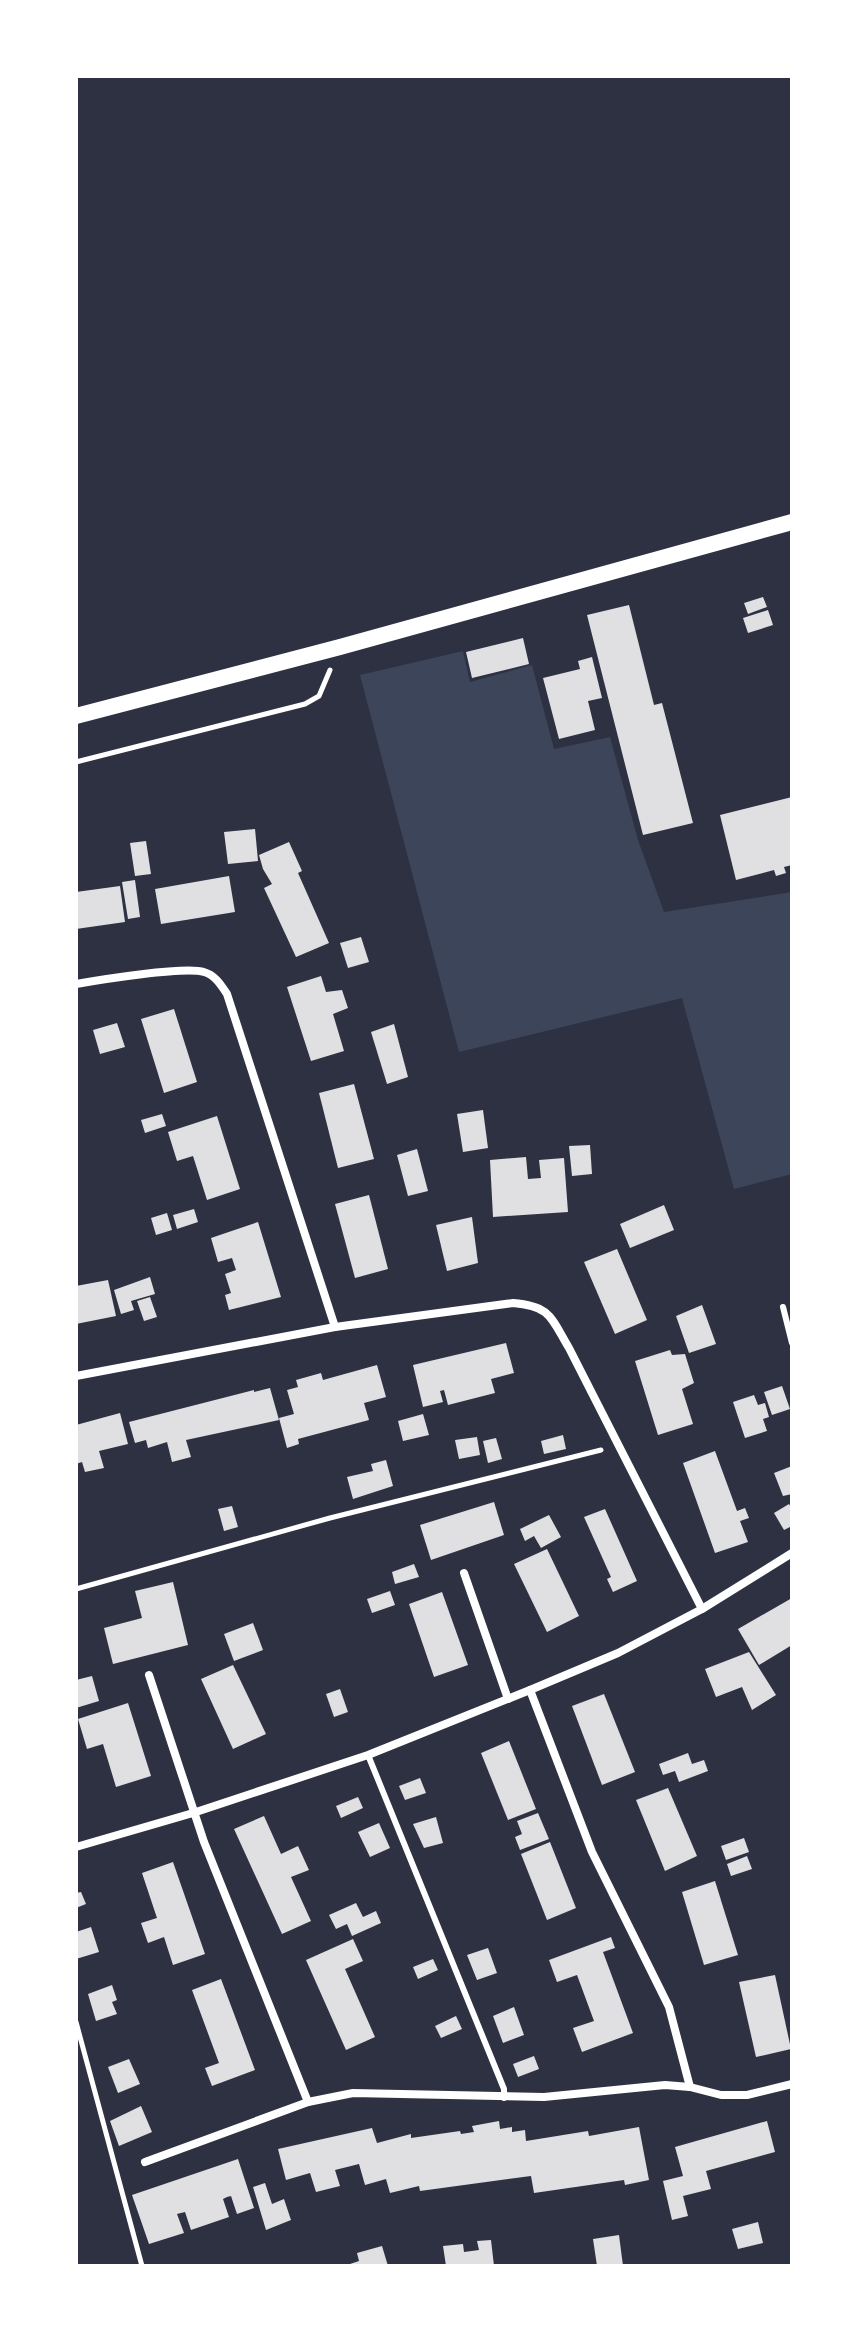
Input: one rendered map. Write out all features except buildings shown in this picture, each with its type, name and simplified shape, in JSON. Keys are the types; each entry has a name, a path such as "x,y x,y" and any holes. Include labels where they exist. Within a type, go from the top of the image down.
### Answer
{"main road":[{"path":"76,716 340,647 792,522"}],"street":[{"path":"76,984 184,970 204,972 218,980 227,994 335,1327"},
{"path":"76,1376 335,1327 513,1303 534,1305 546,1313 569,1348 702,1609"},
{"path":"76,1847 193,1813 368,1755 530,1690 618,1653 702,1609 792,1553"},
{"path":"464,1573 508,1699"},
{"path":"149,1675 193,1813 308,2102"},
{"path":"530,1690 592,1852 669,2007 690,2087"},
{"path":"145,2162 308,2102 353,2093 544,2097 665,2085 690,2087 721,2095 747,2095 792,2084"}],"lane":[{"path":"783,1307 792,1343"},
{"path":"368,1755 504,2089 504,2098"}],"path":[{"path":"76,762 305,704 319,696 340,647"},
{"path":"76,1589 330,1518 619,1446"},
{"path":"76,2022 142,2266"}],"shaded area":[{"path":"463,651 470,682 532,665 554,749 610,737 638,840 664,912 792,892 792,1174 734,1189 682,998 459,1052 360,675"}]}
